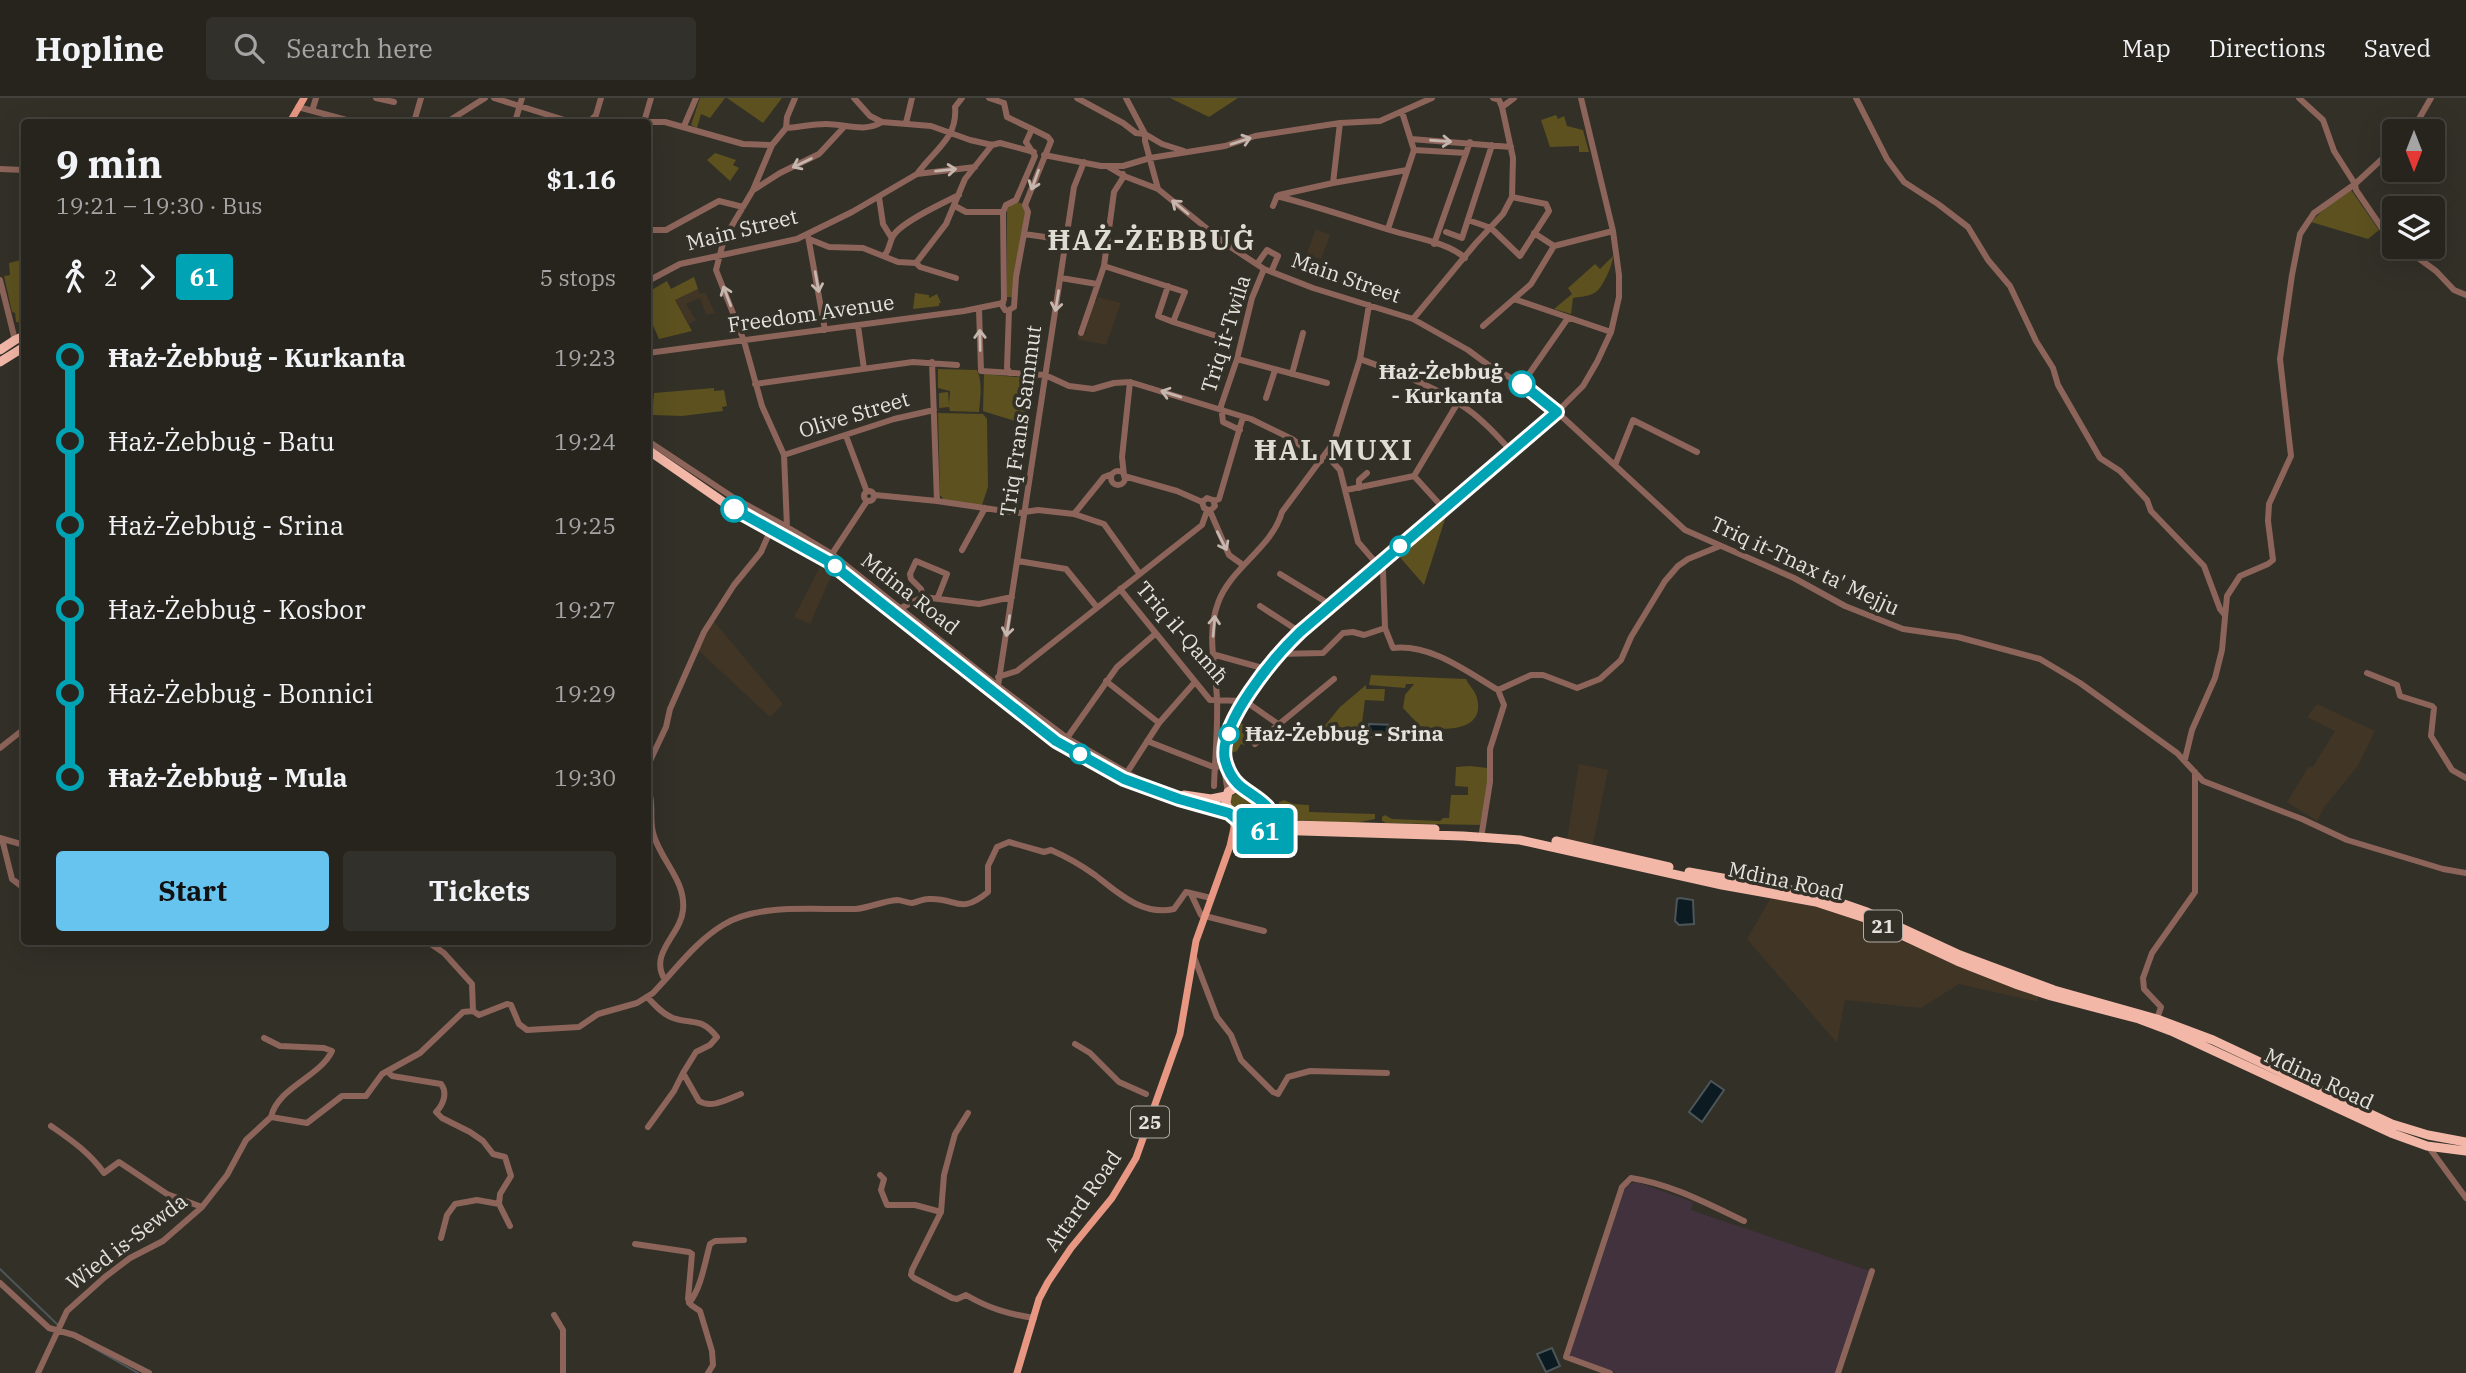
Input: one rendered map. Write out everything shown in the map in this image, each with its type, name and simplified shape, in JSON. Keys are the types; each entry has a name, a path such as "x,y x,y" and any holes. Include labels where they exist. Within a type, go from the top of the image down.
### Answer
{"highway":[{"path":"0,350 21,340"},
{"path":"0,362 21,340"},
{"name":"Mdina Road","path":"651,452 711,494 828,561 1056,741 1096,763 1145,783 1192,797 1211,799 1227,794 1235,788 1246,790 1272,813 1293,825 1523,835 1591,848 1693,873 1818,895 1867,912 1960,955 2053,990 2157,1018 2213,1040 2392,1124 2428,1135 2466,1142"},
{"name":"Mdina Road","path":"1096,763 1107,771 1146,788 1231,815 1263,831 1463,836 1520,841 1722,885 1816,902 1865,918 1958,961 2029,989 2139,1019 2171,1031 2391,1133 2427,1146 2466,1151"},
{"path":"1227,794 1231,815"},
{"path":"1263,831 1273,822 1272,813"}],"main road":[{"path":"292,119 304,98"},
{"name":"Attard Road","path":"1017,1373 1048,1282 1071,1248 1112,1198 1136,1158 1180,1034 1193,955 1204,916 1230,846 1234,828 1231,815"},
{"path":"1230,846 1263,831"}],"street":[{"path":"312,111 316,98"},
{"path":"376,98 394,102"},
{"path":"415,119 421,98"},
{"path":"452,119 485,98"},
{"path":"494,98 521,102 564,119"},
{"path":"592,119 596,115 601,98"},
{"path":"641,119 651,98"},
{"path":"684,126 696,98"},
{"path":"787,527 784,455 762,406 744,341 721,280 717,276 724,239 753,190 772,145 786,128 787,117 795,98"},
{"path":"854,98 870,116 882,122 931,126 992,145 1000,143 1034,152"},
{"path":"906,123 912,98"},
{"path":"917,174 951,134 956,120 955,107 962,98"},
{"path":"989,98 1004,103 1013,98"},
{"path":"1077,98 1122,122 1136,133 1145,134 1162,144 1185,152"},
{"path":"1126,98 1145,134 1158,189"},
{"path":"1107,166 1123,166 1150,158 1225,146 1255,136 1340,123 1380,121 1432,98"},
{"path":"1413,319 1483,234 1491,229 1512,197 1514,169 1511,147 1503,107 1499,100 1493,98"},
{"path":"1503,107 1514,98"},
{"path":"1227,794 1226,741 1245,701 1277,654 1557,412 1583,386 1611,332 1619,297 1619,275 1613,231 1581,98"},
{"path":"1856,98 1887,159 1904,183 1938,204 1968,228 1988,260 2010,286 2036,341 2053,368 2058,385 2100,458 2120,471 2147,500 2151,511 2204,566 2224,614"},
{"path":"2299,98 2323,120 2334,151 2382,228"},
{"path":"2420,119 2431,98"},
{"path":"516,119 521,102"},
{"path":"1004,103 1007,117 1049,138 1049,146 1026,205 1028,212 1014,307 1005,306"},
{"path":"298,107 330,119"},
{"path":"1388,229 1414,150 1402,113"},
{"path":"651,122 684,126 743,144 772,145"},
{"path":"786,128 827,124 844,127 876,125 882,122"},
{"path":"1333,183 1340,123"},
{"path":"753,190 819,154 844,127"},
{"path":"1016,146 1026,142 1032,129"},
{"path":"1411,139 1511,147"},
{"path":"1010,373 1007,368 1003,212 1006,205 1016,200 1035,156 1026,142"},
{"path":"1434,244 1470,142"},
{"path":"916,263 946,224 965,179 992,145"},
{"path":"1446,232 1462,238 1492,145"},
{"path":"1049,146 1056,157"},
{"path":"1414,150 1466,153"},
{"name":"Main Street","path":"1044,155 1107,166 1124,176 1158,189 1226,244 1257,264 1313,288 1413,319 1434,329 1491,368 1522,384 1557,412"},
{"path":"2185,759 2192,730 2215,678 2222,650 2227,596 2240,576 2273,560 2268,521 2269,504 2291,456 2280,359 2300,234 2314,213 2355,184 2382,159"},
{"name":"Triq Frans Sammut","path":"998,686 1074,187 1084,162"},
{"path":"1081,333 1104,266 1114,192 1124,176 1121,170 1123,166"},
{"name":"Main Street","path":"651,279 680,264 808,237 917,174 975,167"},
{"path":"0,169 21,170"},
{"path":"1277,196 1407,170"},
{"path":"1312,205 1309,195 1315,187"},
{"path":"891,237 904,223 959,195"},
{"path":"1277,196 1434,244 1465,258"},
{"path":"1273,206 1277,196"},
{"path":"879,197 883,224 891,237 890,249 884,256"},
{"path":"1468,220 1491,229 1520,256 1549,211 1545,204 1512,197"},
{"path":"1016,200 1026,205"},
{"path":"651,230 666,230 719,201 743,207"},
{"path":"955,206 966,212 1003,212"},
{"path":"1483,326 1531,284 1554,247 1613,231"},
{"path":"1534,233 1554,247"},
{"path":"1024,234 1066,240"},
{"path":"808,237 829,247 863,248 898,262 916,263 920,267 956,278"},
{"path":"808,237 825,330"},
{"path":"1257,264 1267,250 1278,256 1268,270"},
{"path":"2419,259 2454,290 2466,295"},
{"path":"1104,266 1185,292 1173,321"},
{"name":"Triq it-Twila","path":"1221,410 1252,298 1268,270"},
{"path":"1061,278 1097,284"},
{"path":"0,280 21,336"},
{"path":"1168,286 1158,316 1226,340"},
{"path":"1514,299 1611,332"},
{"name":"Freedom Avenue","path":"651,353 1005,306"},
{"path":"1214,786 1217,701 1212,654 1213,620 1218,602 1242,565 1257,552 1280,521 1282,512 1323,458 1340,426 1360,359 1369,306"},
{"path":"979,309 981,371 1045,374 1069,386 1093,389 1130,382 1243,417 1293,439 1340,470 1357,542 1382,571 1385,628 1393,648 1408,647 1448,661 1498,690 1504,705 1490,749 1490,782 1482,832"},
{"path":"1522,384 1568,318"},
{"path":"858,326 864,369"},
{"path":"1292,374 1303,333"},
{"path":"1237,359 1327,383"},
{"path":"1360,359 1411,378 1457,404 1483,421 1510,450"},
{"path":"755,384 913,362 957,365"},
{"path":"932,362 937,501"},
{"path":"1266,398 1275,370"},
{"path":"1122,484 1122,457 1130,382"},
{"path":"1346,490 1414,476 1457,404"},
{"name":"Olive Street","path":"784,455 894,419 934,410"},
{"path":"1221,410 1223,422 1240,430"},
{"name":"Triq it-Tnax ta' Mejju","path":"1557,412 1685,530 1794,578 1845,606 1903,629 1958,637 2040,659 2080,683 2185,759 2195,772"},
{"path":"1202,502 1207,498 1214,501 1219,499 1243,417"},
{"path":"1615,465 1633,420 1697,452"},
{"path":"846,436 867,492 864,496 867,501"},
{"name":"Mdina Road","path":"651,443 733,498 832,554 1067,738 1145,783"},
{"path":"1122,457 1113,476 1115,485 1148,483"},
{"path":"1359,488 1359,480 1367,473"},
{"path":"1074,514 1104,477 1113,476 1124,475 1177,491 1202,502"},
{"path":"1414,476 1444,509"},
{"path":"867,492 1018,513 1038,510 1074,514 1104,524 1139,573"},
{"path":"832,554 867,501 873,500 874,495"},
{"path":"989,679 1017,671 1202,526 1208,511 1214,508 1214,501"},
{"path":"1202,502 1229,555 1242,565"},
{"path":"962,550 985,508"},
{"path":"651,759 706,628 737,580 761,552 771,529"},
{"path":"1498,690 1531,675 1543,675 1577,688 1600,679 1621,660 1631,637 1665,581 1678,566 1720,546"},
{"path":"923,597 921,589 911,579 910,574 916,561 947,574 938,597"},
{"path":"1018,561 1066,569 1097,606"},
{"path":"1280,574 1331,605"},
{"name":"Triq il-Qamħ","path":"1120,589 1210,700 1217,701"},
{"path":"901,608 923,597 979,604 1012,597"},
{"path":"1260,606 1300,632"},
{"path":"1277,654 1323,653 1343,633 1364,635 1385,628"},
{"path":"1067,738 1117,667 1155,634"},
{"path":"1212,654 1266,669"},
{"path":"2367,673 2397,685 2400,696 2432,705 2431,736 2452,770 2466,778"},
{"path":"1255,744 1334,679"},
{"path":"1106,681 1159,723"},
{"path":"1128,771 1159,723 1195,681"},
{"path":"1217,701 1245,701 1278,724"},
{"path":"0,748 21,731"},
{"path":"1147,741 1225,771"},
{"path":"1226,763 1236,782 1246,790"},
{"path":"2195,772 2203,780 2347,840 2443,869 2466,873"},
{"path":"2157,1018 2161,1007 2144,989 2143,978 2151,953 2196,892 2195,772"},
{"path":"651,796 654,836 681,886 684,900 683,916 666,943 660,960 661,973 665,980"},
{"path":"1,838 21,844"},
{"path":"1,838 12,880 21,886"},
{"path":"472,1010 479,1015 502,1005 511,1005 522,1028 532,1031 579,1027 598,1014 630,1006 647,997 695,947 721,926 737,918 796,909 856,909 898,900 912,903 936,899 958,905 973,904 988,892 988,866 997,847 1009,842 1044,852 1051,850 1068,858 1095,875 1119,896 1137,905 1174,909 1186,892 1211,898"},
{"path":"1191,894 1198,912 1204,916 1264,931"},
{"path":"432,945 444,953 471,984 472,1010"},
{"path":"1193,955 1217,1017 1231,1035 1241,1060 1273,1092 1278,1094 1288,1077 1310,1071 1387,1073"},
{"path":"647,997 661,1012 673,1018 697,1021 708,1026 717,1037 710,1045 696,1052 674,1091 648,1127"},
{"path":"271,1117 307,1123 342,1096 366,1096 379,1077 427,1047 457,1016 472,1010"},
{"name":"Wied is-Sewda","path":"38,1373 67,1311 105,1276 130,1258 163,1241 202,1207 227,1175 246,1140 271,1117 272,1111 284,1097 323,1063 332,1051 324,1048 280,1046 264,1038"},
{"path":"1075,1044 1090,1054 1119,1082 1131,1090 1146,1094"},
{"path":"387,1071 392,1076 441,1084 445,1091 442,1105 436,1112 439,1116 464,1127 493,1154 505,1157 511,1176 500,1194 499,1204 510,1226"},
{"path":"683,1073 692,1091 703,1104 712,1105 741,1094"},
{"path":"968,1113 955,1134 944,1175 941,1212 912,1270 912,1277 952,1298 966,1295 986,1307 1011,1315 1034,1318"},
{"path":"51,1126 82,1147 103,1172"},
{"path":"2427,1146 2466,1198"},
{"path":"94,1175 119,1162 167,1194 202,1207"},
{"path":"880,1175 884,1179 881,1192 889,1207 913,1205 941,1212"},
{"path":"1610,1373 1566,1357 1622,1187 1631,1178 1643,1180 1686,1195 1744,1221"},
{"path":"441,1238 447,1215 455,1205 477,1200 499,1204"},
{"path":"690,1303 699,1288 710,1244 715,1241 744,1240"},
{"path":"635,1244 691,1253 690,1303"},
{"path":"1838,1373 1872,1270"},
{"path":"0,1283 49,1328 74,1335 149,1373"},
{"path":"690,1303 700,1311 712,1351 713,1365 708,1373"},
{"path":"554,1315 563,1330 563,1373"}],"shaded area":[{"path":"700,98 725,98 710,118 701,114 697,128 691,125"},
{"path":"727,98 782,98 763,123"},
{"path":"1170,98 1238,98 1209,117"},
{"path":"1556,115 1558,119 1564,116 1567,126 1583,130 1589,152 1579,152 1579,146 1550,147 1541,120"},
{"path":"715,153 736,160 733,165 739,168 730,181 707,160"},
{"path":"2351,190 2379,230 2368,239 2311,222"},
{"path":"1017,202 1023,204 1026,210 1012,297 1007,297 1007,210"},
{"path":"1316,229 1330,235 1321,259 1306,255"},
{"path":"1613,256 1607,276 1596,292 1573,298 1571,314 1554,309 1572,294 1568,288 1595,264 1600,269"},
{"path":"21,260 21,323 16,322 15,313 12,312 4,276 10,275 9,263"},
{"path":"694,277 698,289 675,300 692,331 659,339 651,321 651,290 667,281 671,289"},
{"path":"698,289 700,294 705,292 715,313 706,315 700,298 686,304 696,320 689,324 675,300"},
{"path":"915,293 929,295 929,298 937,294 941,303 939,306 913,309"},
{"path":"1098,297 1121,303 1106,345 1077,339 1079,333 1085,334 1094,301 1097,301"},
{"path":"938,369 977,370 981,385 979,412 939,408 939,393 948,392 949,405 950,391 938,388"},
{"path":"984,374 1037,379 1024,424 983,411"},
{"path":"714,388 714,391 724,390 727,406 722,407 723,411 682,416 652,415 654,393"},
{"path":"938,413 983,414 987,419 988,487 982,505 945,501 940,495"},
{"path":"1443,516 1445,519 1424,585 1398,555"},
{"path":"821,565 833,572 810,624 794,617"},
{"path":"713,620 783,704 770,717 698,650"},
{"path":"1371,675 1466,679 1477,698 1475,718 1468,724 1450,729 1420,726 1403,708 1405,695 1414,684 1406,684 1405,688 1369,685"},
{"path":"1366,685 1366,689 1385,689 1384,701 1365,700 1361,731 1314,733 1322,729 1340,707"},
{"path":"2317,704 2375,731 2357,767 2325,806 2317,821 2287,802 2335,731 2307,717"},
{"path":"1241,723 1260,736 1255,741 1249,739 1244,745 1241,744 1237,751 1231,753 1231,747"},
{"path":"1369,724 1395,725 1395,738 1368,737"},
{"path":"1579,764 1608,770 1593,844 1567,840"},
{"path":"1456,767 1488,768 1480,825 1382,821 1385,815 1392,819 1440,821 1449,818 1451,795 1468,795 1468,787 1455,786"},
{"path":"1238,793 1259,803 1268,822 1253,826 1239,817 1231,808 1231,796"},
{"path":"1284,800 1293,804 1309,805 1309,812 1375,814 1375,819 1355,823 1295,820 1279,810 1279,802"},
{"path":"1771,897 1801,902 1854,918 1911,945 2038,996 2038,1002 1959,984 1921,1008 1845,1000 1837,1043 1747,939"},
{"path":"1677,899 1693,900 1694,924 1679,925 1675,921"},
{"path":"1711,1081 1724,1090 1702,1122 1689,1112"},
{"path":"1637,1182 1693,1202 1691,1210 1870,1271 1836,1373 1617,1373 1569,1357 1626,1185"},
{"path":"1552,1348 1560,1366 1546,1372 1537,1354"}],"waterway":[{"path":"0,1269 59,1326"},
{"path":"90,1346 138,1373"}],"bus line":[{"name":"61","path":"734,509 828,561 1056,741 1124,779 1229,813 1247,828 1258,833 1271,827 1272,813 1252,793 1236,782 1225,756 1226,741 1250,691 1277,654 1300,632 1557,412 1522,384"}],"place":[{"name":"Ħaż-Żebbuġ - Kurkanta","path":"1522,384"},
{"name":"Ħaż-Żebbuġ - Srina","path":"1229,734"}],"district":[{"name":"ĦAŻ-ŻEBBUĠ","path":"1152,240"},
{"name":"ĦAL MUXI","path":"1334,450"}]}
